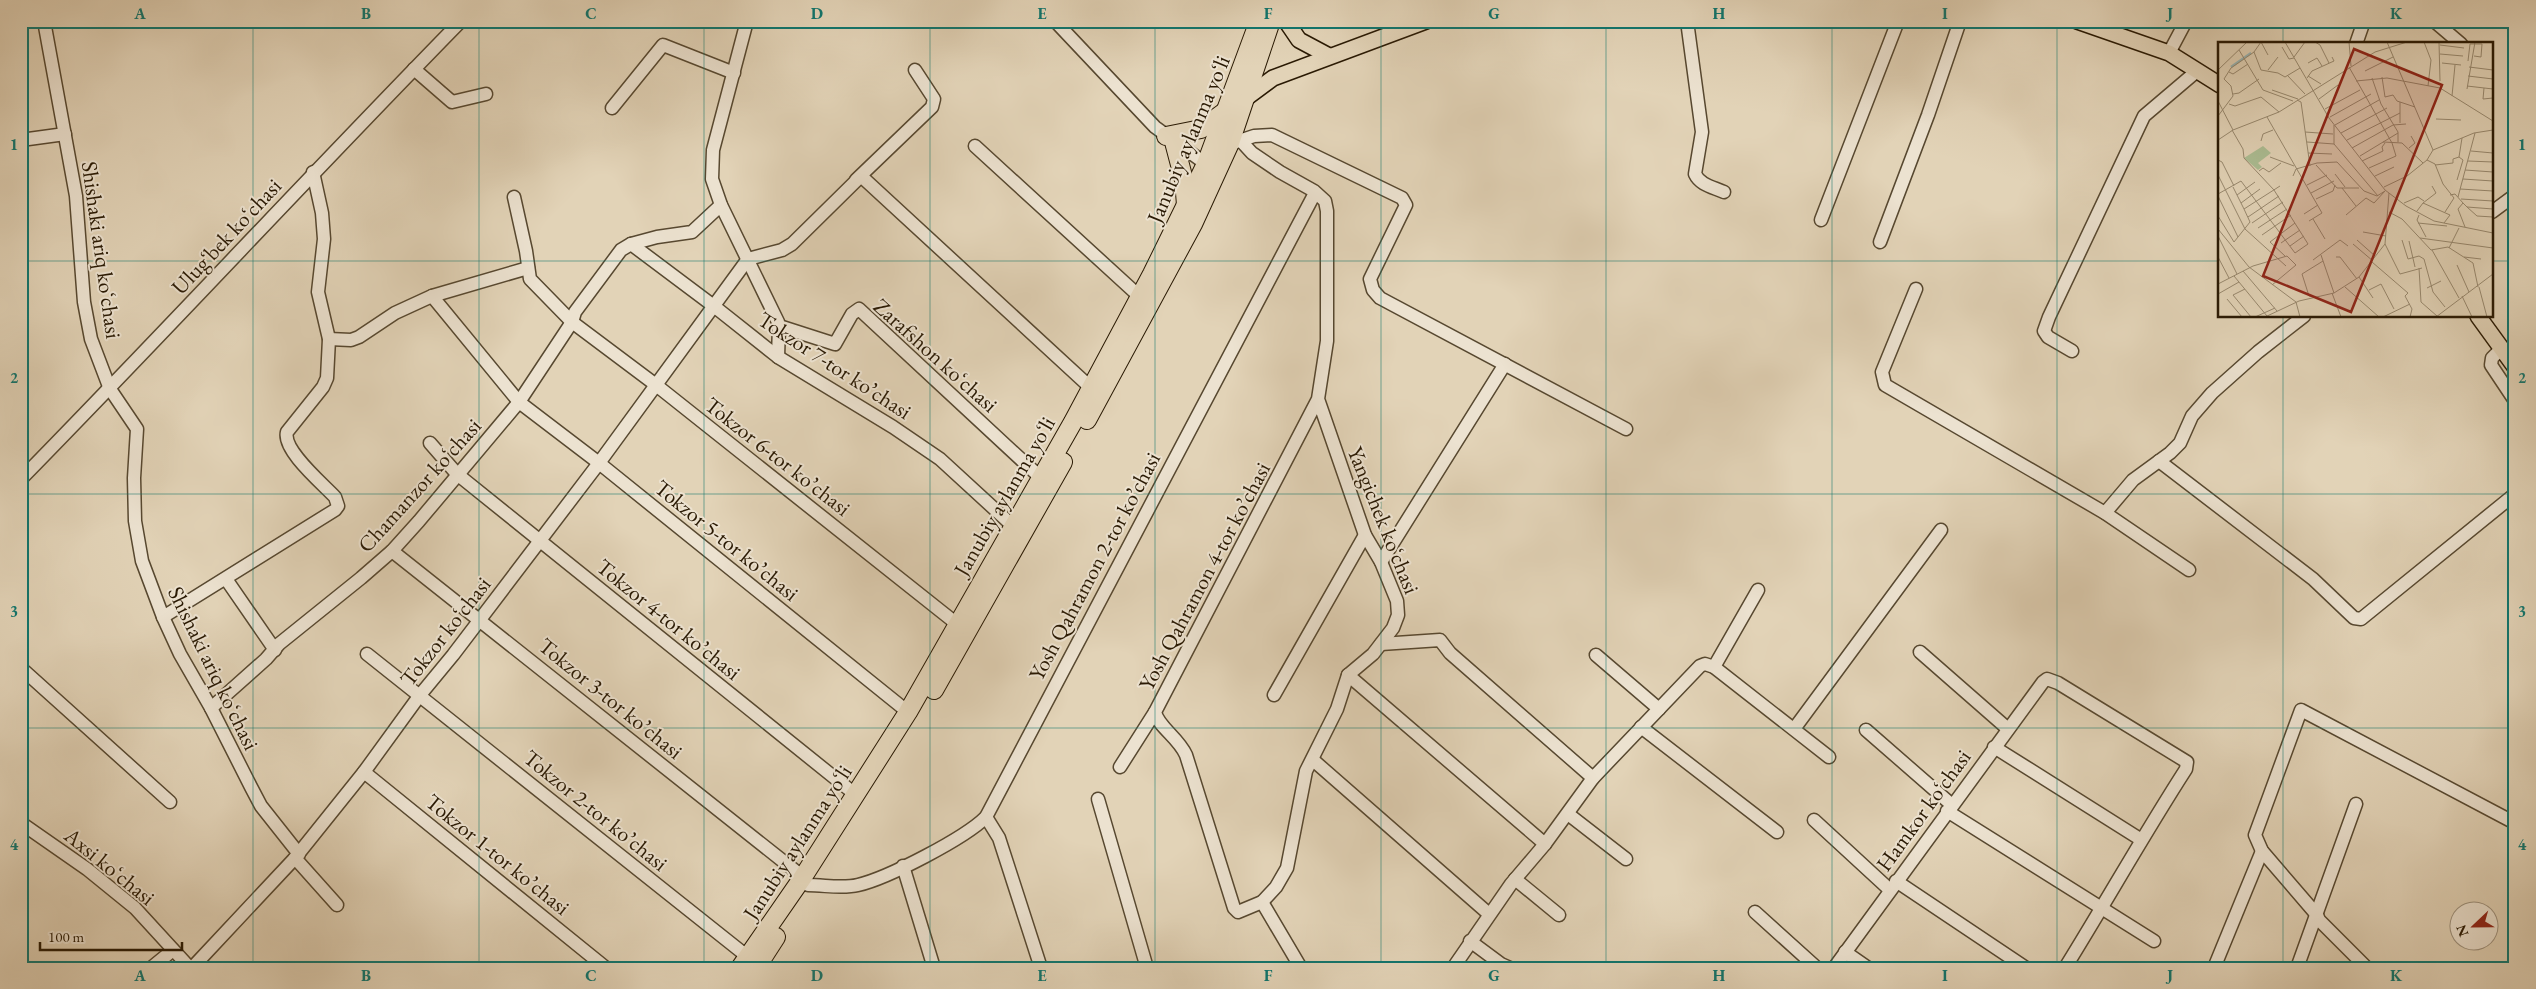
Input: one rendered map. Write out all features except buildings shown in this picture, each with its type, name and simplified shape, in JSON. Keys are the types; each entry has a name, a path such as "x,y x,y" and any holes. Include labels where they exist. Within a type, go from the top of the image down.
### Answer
{"highway":[{"name":"Janubiy aylanma yoʻli","path":"806,881 908,712 1040,478 1186,208 1206,164 1259,21"},
{"name":"Janubiy aylanma yoʻli","path":"748,964 914,723 998,581 1194,224 1236,142 1246,98 1271,21"},
{"path":"1186,208 1184,180 1170,139 1201,128 1227,110"}],"main road":[{"path":"1286,21 1299,40 1329,56"},
{"path":"1246,98 1273,78 1426,21"},
{"path":"2077,21 2169,53 2218,84"},
{"path":"2480,318 2515,367"}],"street":[{"name":"Shishaki ariq koʻchasi","path":"44,21 76,196 84,302 91,339 110,389 137,429 134,478 135,521 142,561 163,617 180,654 211,708 261,806 297,856 337,905"},
{"name":"Ulugʻbek koʻchasi","path":"21,479 110,389 313,172 461,21"},
{"path":"747,21 711,165 712,179 721,206 779,326 778,357"},
{"path":"1055,21 1170,139 1206,164"},
{"path":"1687,21 1702,132 1694,174 1698,180 1724,192"},
{"path":"1821,220 1898,21"},
{"path":"1880,242 1928,115 1960,21"},
{"path":"2169,53 2186,21"},
{"path":"2357,42 2364,21"},
{"path":"2434,21 2459,42"},
{"path":"612,108 663,45 734,73"},
{"path":"414,69 452,102 486,94"},
{"path":"715,306 748,259 782,250 792,244 932,107 934,99 915,70"},
{"path":"2072,351 2048,337 2044,331 2049,317 2144,116 2197,71"},
{"path":"21,140 65,134"},
{"path":"1236,142 1254,136 1272,135 1402,198 1406,205 1370,279 1373,290 1380,298 1626,429"},
{"path":"1236,142 1315,192 1325,201 1328,211 1328,341 1318,400"},
{"path":"975,146 1139,296"},
{"name":"Chamanzor koʻchasi","path":"163,617 335,510 338,506 335,497 290,449 286,438 287,432 322,388 327,378 329,339 318,292 324,239 322,213 313,172"},
{"path":"861,176 1090,387"},
{"name":"Yosh Qahramon 2-tor koʼchasi","path":"986,817 1315,192"},
{"path":"2494,211 2515,195"},
{"path":"514,196 530,278 534,285 572,322"},
{"name":"Chamanzor koʻchasi","path":"211,708 275,650 279,644 392,551 419,521 519,402 572,322 575,312 616,256 631,244 657,237 692,232 721,206"},
{"name":"Tokzor 7-tor koʼchasi","path":"631,244 715,306 778,357 893,427 940,459 1013,526"},
{"path":"329,339 351,340 359,337 395,313 432,296 528,268"},
{"path":"1916,290 1882,372 1885,385 2105,513 2189,570"},
{"path":"432,296 519,402"},
{"name":"Tokzor koʻchasi","path":"191,968 297,856 364,772 420,695 599,463 715,306"},
{"name":"Zarafshon koʻchasi","path":"779,326 835,344 855,310 864,312 1040,478"},
{"path":"2105,513 2133,480 2159,461 2180,442 2192,416 2212,393 2258,352 2301,318"},
{"name":"Tokzor 6-tor koʼchasi","path":"572,322 656,385 957,624"},
{"path":"2502,348 2492,358 2491,365 2515,401"},
{"path":"1381,562 1505,364"},
{"name":"Yangichek koʻchasi","path":"1318,400 1365,535 1381,562 1398,607 1393,628 1374,654 1348,675"},
{"name":"Yosh Qahramon 4-tor koʼchasi","path":"1262,902 1241,912 1234,908 1186,755 1177,739 1160,724 1155,712 1318,400"},
{"name":"Tokzor 5-tor koʼchasi","path":"519,402 599,463 908,712"},
{"name":"Tokzor 4-tor koʼchasi","path":"430,443 457,474 856,796"},
{"path":"2159,461 2313,579 2354,618 2361,619 2515,494"},
{"path":"1794,729 1942,530"},
{"path":"1274,695 1365,535"},
{"name":"Tokzor 3-tor koʼchasi","path":"392,551 480,619 806,881"},
{"path":"226,578 275,650"},
{"path":"1714,667 1758,590"},
{"path":"1381,644 1440,640 1450,653 1593,778"},
{"path":"1920,652 2008,729"},
{"name":"Tokzor 2-tor koʼchasi","path":"367,654 420,695 748,964"},
{"path":"1596,655 1659,709"},
{"path":"1453,968 1489,914 1568,814 1593,778 1700,666 1704,664 1714,667 1829,757"},
{"path":"21,668 170,802"},
{"path":"1296,966 1262,902 1276,887 1287,868 1306,772 1337,708 1348,675 1545,844"},
{"name":"Hamkor koʻchasi","path":"1834,968 1994,747 2047,679 2058,683 2187,762 2186,768 2140,839"},
{"path":"2367,968 2319,920 2317,915 2262,851 2255,835 2301,710 2515,823"},
{"path":"1120,766 1155,712"},
{"path":"1641,727 1776,832"},
{"path":"1866,730 1950,808 2154,941"},
{"path":"1994,747 2140,839 2102,908 2065,968"},
{"path":"1313,760 1489,914"},
{"name":"Tokzor 1-tor koʼchasi","path":"364,772 606,968"},
{"path":"1098,799 1147,968"},
{"path":"2297,968 2356,804"},
{"path":"1568,814 1626,859"},
{"path":"806,881 858,885 903,866 959,837 986,817 999,838 1041,968"},
{"path":"1814,820 1893,885 2026,968"},
{"name":"Axsi koʻchasi","path":"21,823 87,869 135,908 191,968"},
{"path":"2214,968 2262,851"},
{"path":"903,866 934,968"},
{"path":"1515,879 1559,915"},
{"path":"1755,912 1817,968"},
{"path":"1470,942 1501,964 1510,968"},
{"path":"151,968 173,950"},
{"path":"1845,952 1868,968"}]}
